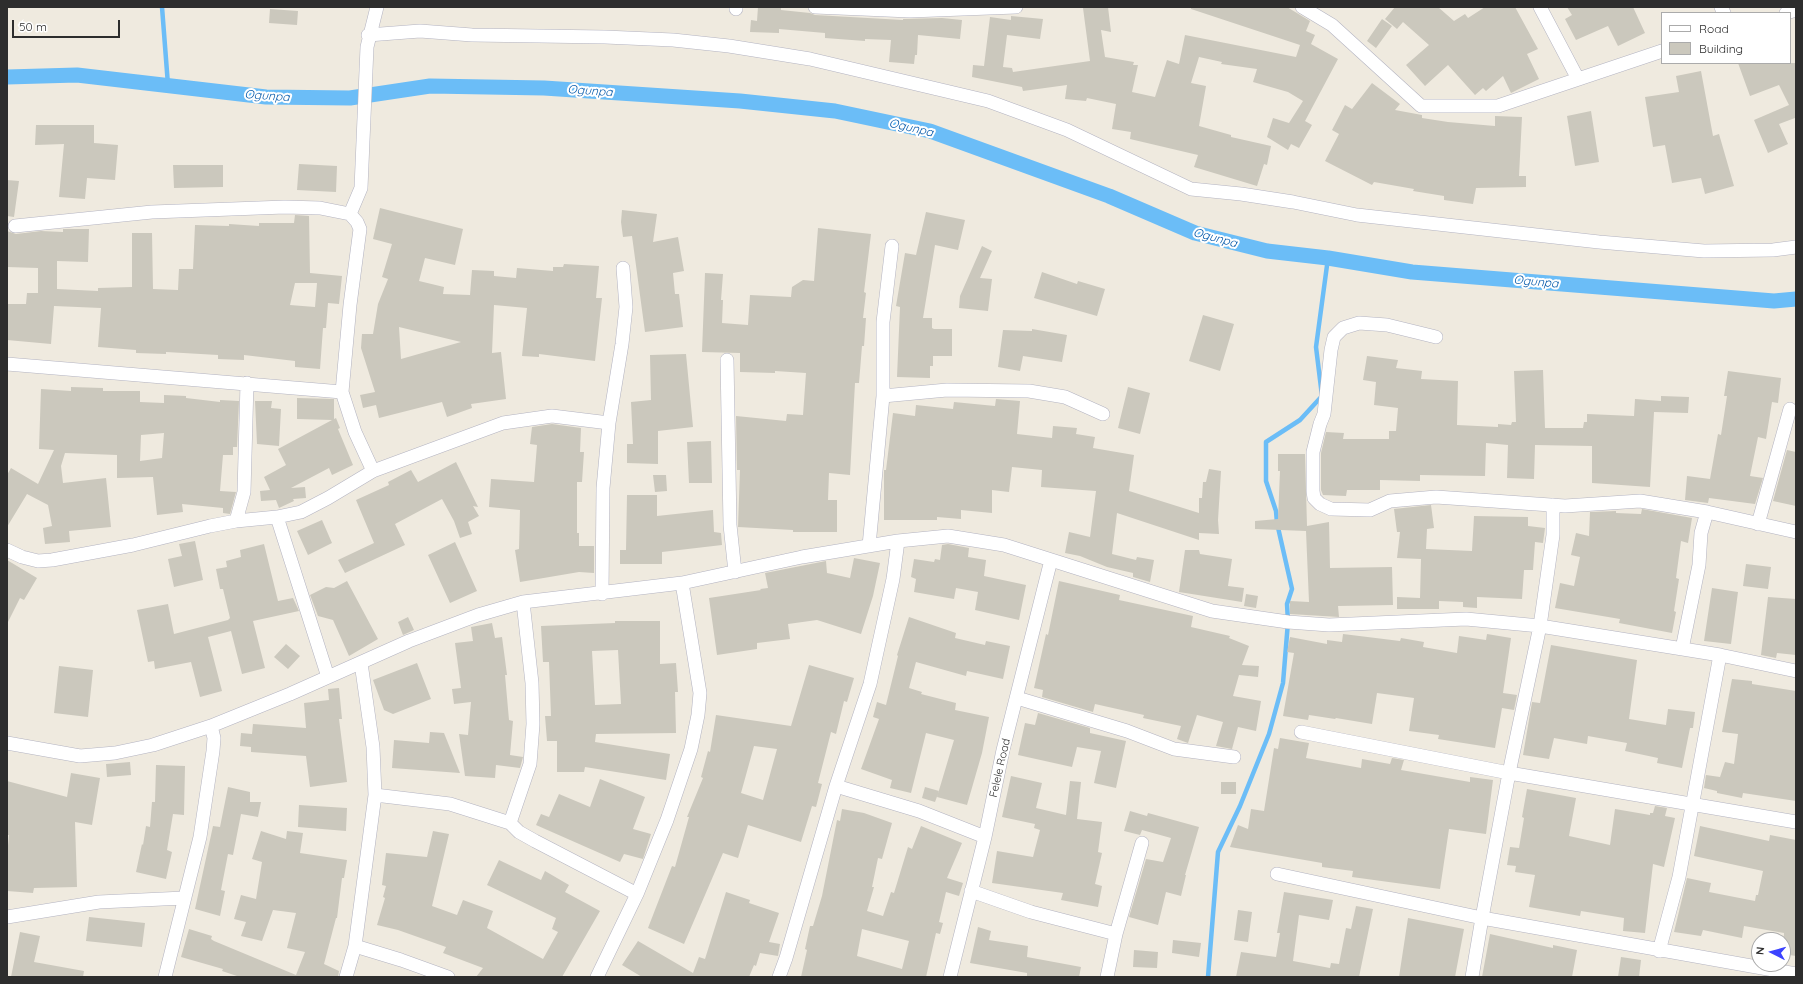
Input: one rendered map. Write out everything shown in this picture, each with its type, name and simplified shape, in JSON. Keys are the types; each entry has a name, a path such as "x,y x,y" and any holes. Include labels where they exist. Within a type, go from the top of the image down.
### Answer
{"street":[{"path":"350,214 361,188 368,41 377,7"},
{"path":"815,7 910,11 1016,7"},
{"path":"1302,7 1332,25 1422,106 1498,106 1661,51"},
{"path":"1540,7 1578,79"},
{"path":"368,41 420,31 472,35 605,37 673,40 728,46 810,59 988,101 1067,130 1191,189 1241,194 1293,202 1357,215 1600,242 1704,251 1773,250 1796,247"},
{"path":"15,226 152,212 285,207 320,208 350,214 357,222 360,229 350,305 342,392 355,432 373,471"},
{"path":"869,546 883,396 883,322 892,246"},
{"path":"602,594 603,488 609,423 622,344 625,315 622,268"},
{"path":"1436,338 1386,325 1359,323 1343,328 1334,337 1331,350 1324,414 1313,452 1312,491 1314,498 1320,504 1331,509 1370,510 1390,501 1436,497 1565,506 1640,501 1706,512 1796,532"},
{"path":"727,360 730,525 735,572"},
{"path":"7,364 342,392"},
{"path":"236,521 244,492 247,383"},
{"path":"883,396 947,390 1007,392 1029,391 1065,397 1103,414"},
{"path":"1758,524 1790,409"},
{"path":"7,550 22,557 38,561 52,560 133,545 210,526 236,521 277,517 301,512 373,471 503,423 552,416 609,423"},
{"path":"1472,977 1509,773 1540,626 1552,534 1553,505"},
{"path":"1682,649 1699,565 1701,533 1706,512"},
{"path":"277,517 328,677"},
{"path":"8,746 80,756 115,753 153,745 211,726 409,641 478,616 523,602 602,594 682,583 802,557 898,541 948,536 1004,545 1212,611 1329,625 1466,619 1540,626 1682,649 1796,671"},
{"path":"779,977 786,958 836,786 870,684 893,579 898,541"},
{"name":"Felele Road","path":"950,977 985,837 1003,750 1051,560"},
{"path":"597,977 638,894 667,820 691,749 698,714 700,693 682,583"},
{"path":"510,823 530,764 533,724 532,683 523,602"},
{"path":"1659,951 1679,877 1691,805 1720,656"},
{"path":"346,977 355,946 375,795 373,747 361,662"},
{"path":"1017,698 1127,731 1174,749 1234,757"},
{"path":"165,977 200,837 213,751 214,738 211,726"},
{"path":"1300,732 1509,773 1796,822"},
{"path":"836,786 919,811 985,837"},
{"path":"375,795 450,804 510,823 519,832 535,841 638,894"},
{"path":"1107,977 1116,934 1142,843"},
{"path":"1277,874 1482,918 1659,951 1796,974"},
{"path":"972,891 1031,912 1116,934"},
{"path":"7,917 99,902 184,898"},
{"path":"355,946 401,960 448,977"}],"building":[{"path":"758,7 781,7 781,10 810,13 815,15 903,20 942,18 962,20 960,39 918,35 917,55 915,55 914,64 889,62 891,40 865,39 865,41 825,38 825,33 779,29 779,33 750,32 751,20 757,21"},
{"path":"1108,7 1111,32 1101,30 1105,57 1134,62 1133,65 1138,65 1132,92 1155,97 1167,60 1179,64 1185,35 1296,57 1300,45 1191,9 1191,7 1287,7 1310,21 1306,31 1315,35 1311,44 1338,59 1305,121 1312,125 1299,148 1291,144 1288,150 1267,137 1273,118 1289,123 1303,101 1288,92 1253,82 1257,69 1221,64 1222,62 1199,57 1191,83 1206,86 1199,126 1231,135 1231,137 1271,146 1267,165 1264,164 1257,186 1194,167 1198,155 1130,139 1131,132 1112,129 1116,104 1087,98 1086,101 1065,99 1067,85 1023,91 1022,87 972,77 973,65 984,66 990,17 1011,20 1011,16 1043,19 1040,39 1007,35 1003,67 1012,68 1013,72 1090,61 1083,8"},
{"path":"1395,7 1438,7 1454,21 1465,14 1468,18 1485,7 1515,7 1538,49 1527,54 1539,79 1511,93 1503,76 1486,91 1483,88 1475,95 1448,65 1425,86 1406,65 1429,45 1403,22 1397,29 1385,19"},
{"path":"1567,7 1633,7 1645,33 1618,46 1608,26 1576,40 1565,19 1572,15"},
{"path":"270,9 298,11 297,25 269,23"},
{"path":"1382,19 1392,26 1376,48 1367,41"},
{"path":"1796,63 1796,119 1795,118 1779,124 1788,144 1768,153 1754,120 1789,105 1779,85 1750,96 1738,64"},
{"path":"1701,71 1713,136 1719,134 1734,186 1705,194 1701,178 1672,183 1665,145 1653,147 1645,97 1679,92 1676,76"},
{"path":"1372,83 1400,104 1395,110 1422,115 1422,118 1495,126 1495,116 1522,117 1519,176 1526,176 1526,187 1476,188 1473,204 1444,200 1444,196 1413,191 1414,189 1374,182 1372,185 1325,161 1339,134 1332,130 1345,105 1352,109"},
{"path":"1591,111 1599,162 1575,166 1567,116"},
{"path":"36,125 94,125 94,143 118,145 115,180 87,178 85,199 59,197 64,144 35,145"},
{"path":"299,164 337,166 336,192 297,190"},
{"path":"173,165 223,165 223,187 174,188"},
{"path":"7,180 19,181 14,217 7,216"},
{"path":"380,208 463,229 455,265 425,258 419,281 444,287 443,294 470,295 472,270 494,271 494,276 516,278 517,268 553,271 553,267 563,267 564,264 599,266 596,298 602,298 595,361 539,354 539,357 522,356 527,308 494,305 492,353 501,352 506,399 471,404 472,408 447,417 442,402 379,418 376,405 363,408 360,395 375,392 361,348 362,334 373,334 378,304 388,279 382,277 392,244 373,239","holes":["399,327 461,342 401,359"]},
{"path":"622,210 657,214 653,242 678,237 684,271 673,273 675,294 679,294 683,327 645,332 632,236 623,237 621,222"},
{"path":"926,212 965,220 958,250 935,245 923,318 932,318 932,328 934,329 952,329 952,356 933,356 933,366 930,366 930,378 897,377 900,307 896,306 905,253 916,255"},
{"path":"295,215 309,216 310,273 342,276 339,304 328,303 326,328 323,328 320,369 295,367 295,361 244,355 244,360 218,359 218,355 166,352 166,354 136,353 136,350 98,347 101,308 54,306 51,344 7,340 7,304 26,304 27,293 38,293 38,268 7,267 7,231 16,234 41,231 63,232 63,229 89,229 88,262 57,261 57,289 98,291 98,288 132,287 132,233 152,233 153,289 178,290 179,269 193,269 195,225 229,226 229,224 259,226 259,223 294,223","holes":["295,283 317,283 315,307 290,305"]},
{"path":"818,228 871,234 864,292 866,293 863,318 866,318 864,346 862,346 859,383 855,383 850,475 829,473 828,500 837,500 837,532 793,532 793,530 738,527 740,470 737,470 736,416 786,421 787,414 803,415 806,373 775,371 775,373 740,372 740,353 702,352 705,273 723,274 721,300 723,300 722,323 748,325 750,295 791,297 792,287 803,280 814,281"},
{"path":"982,246 992,251 980,278 992,279 988,311 959,308 960,296"},
{"path":"1042,272 1077,284 1078,281 1105,289 1097,316 1034,298"},
{"path":"1203,315 1234,324 1220,371 1189,361"},
{"path":"1032,329 1067,335 1062,362 1023,356 1020,371 998,367 1003,330 1032,331"},
{"path":"686,354 693,427 658,431 658,464 627,463 627,444 633,444 631,402 651,400 650,355"},
{"path":"1367,356 1398,360 1396,368 1422,371 1421,379 1458,381 1457,425 1498,427 1498,424 1511,425 1512,422 1516,422 1514,371 1543,370 1545,428 1583,428 1584,422 1587,422 1587,414 1634,416 1635,399 1661,401 1661,396 1689,397 1688,413 1654,412 1650,487 1592,483 1592,446 1535,445 1534,479 1507,478 1508,445 1486,443 1485,476 1420,475 1420,481 1380,480 1380,490 1347,490 1346,496 1323,495 1321,490 1321,453 1326,432 1344,433 1343,439 1389,439 1389,431 1396,431 1398,408 1374,405 1376,382 1363,380"},
{"path":"1728,371 1781,378 1778,403 1772,402 1766,439 1758,437 1750,476 1763,478 1755,504 1709,498 1708,503 1685,500 1687,476 1710,479 1718,434 1721,435 1727,396 1724,396"},
{"path":"71,387 103,388 103,391 140,391 140,402 164,403 164,395 186,396 186,398 220,402 220,400 239,401 237,447 233,447 233,455 223,455 220,491 236,492 230,514 223,513 223,508 182,504 183,512 157,515 153,477 117,478 117,455 65,453 61,466 63,483 106,478 111,527 69,531 70,542 45,544 43,528 52,526 48,505 27,494 7,527 7,475 11,468 38,484 54,450 39,449 41,389 71,391","holes":["164,433 162,458 140,461 141,435"]},
{"path":"1128,387 1150,393 1140,434 1118,428"},
{"path":"297,398 334,399 334,419 336,418 340,428 338,429 353,465 332,475 329,468 291,488 305,487 306,498 293,499 294,501 279,508 276,500 261,501 260,491 270,490 264,477 286,465 278,449 332,420 297,419"},
{"path":"996,399 1020,401 1017,434 1052,438 1053,426 1077,428 1076,434 1095,437 1093,448 1134,455 1129,491 1199,513 1199,498 1202,498 1203,482 1206,482 1209,469 1221,471 1218,520 1219,534 1199,533 1199,540 1117,513 1112,554 1136,560 1137,557 1154,560 1150,582 1133,577 1133,573 1107,567 1080,556 1065,553 1069,532 1090,537 1096,491 1041,487 1042,470 1012,467 1009,492 992,490 992,513 961,510 961,519 937,517 937,520 884,520 884,470 886,470 893,413 915,416 916,405 953,409 954,402 995,406"},
{"path":"255,401 272,401 271,408 281,409 279,446 257,444"},
{"path":"552,424 581,428 580,452 584,452 582,482 577,482 577,533 579,533 579,546 594,546 594,573 579,572 520,582 515,550 519,549 520,510 489,507 491,479 534,482 537,445 530,444 532,427"},
{"path":"711,441 712,483 689,483 687,442"},
{"path":"1787,450 1796,452 1796,506 1773,501"},
{"path":"1278,454 1305,454 1307,526 1329,522 1330,568 1392,567 1393,605 1338,606 1339,617 1290,614 1290,601 1309,602 1306,531 1255,529 1255,521 1278,519 1280,471 1278,471"},
{"path":"456,462 478,507 473,506 479,516 468,522 472,534 460,538 454,521 442,499 395,524 405,545 345,573 338,560 374,543 356,500 389,485 388,482 411,470 418,482"},
{"path":"653,475 666,475 667,491 655,492"},
{"path":"627,495 657,495 657,516 713,510 714,532 721,533 722,545 662,552 662,564 620,564 620,550 626,550"},
{"path":"1431,505 1434,528 1427,529 1426,549 1472,551 1474,516 1528,517 1528,526 1545,528 1543,543 1535,542 1533,570 1524,570 1522,599 1477,597 1477,608 1463,607 1463,602 1439,601 1439,609 1397,609 1397,597 1420,598 1421,559 1397,558 1400,532 1397,532 1394,509"},
{"path":"1642,509 1692,518 1688,543 1681,541 1676,578 1679,579 1674,611 1676,612 1672,633 1619,623 1620,619 1555,608 1560,583 1574,586 1580,557 1571,555 1576,533 1589,536 1590,512 1616,511 1616,513 1641,514"},
{"path":"322,520 332,543 308,555 297,531"},
{"path":"195,541 203,580 174,587 168,559 182,556 179,544"},
{"path":"455,542 477,591 450,603 428,555"},
{"path":"264,544 278,601 293,598 299,611 253,621 265,668 242,674 231,631 208,637 222,691 200,697 191,662 155,669 154,661 148,662 137,610 168,604 174,634 228,620 230,618 223,589 220,589 216,569 227,567 226,561 241,557 240,550"},
{"path":"948,544 969,548 968,557 986,560 984,576 1026,585 1019,620 975,610 978,592 956,588 954,599 914,592 916,579 911,577 914,559 934,562 935,559 940,560 942,545"},
{"path":"1185,550 1199,550 1200,554 1232,559 1228,586 1244,588 1242,602 1179,592"},
{"path":"854,558 880,563 873,596 861,634 817,620 788,624 790,639 757,643 757,649 717,655 709,598 768,588 765,573 826,561 827,573 850,578"},
{"path":"7,560 37,578 24,600 20,598 7,624"},
{"path":"1746,564 1771,567 1768,589 1743,586"},
{"path":"347,581 378,639 349,656 333,620 318,616 310,595 326,587 334,588"},
{"path":"1059,581 1120,595 1119,600 1193,616 1191,627 1230,636 1229,638 1249,646 1242,665 1259,666 1258,677 1239,675 1233,696 1261,701 1256,731 1238,727 1232,749 1216,746 1223,722 1197,715 1188,743 1177,739 1181,726 1143,718 1144,715 1095,704 1093,712 1042,697 1043,690 1034,688 1046,634 1048,635"},
{"path":"1712,588 1738,592 1731,644 1704,641"},
{"path":"1246,594 1258,596 1256,608 1244,606"},
{"path":"1768,597 1796,599 1796,655 1777,653 1776,658 1761,655"},
{"path":"408,617 414,630 403,635 398,622"},
{"path":"909,617 956,633 955,638 985,645 986,641 1010,646 1003,679 967,671 966,676 916,662 909,688 922,692 921,694 956,703 955,710 989,717 982,753 967,805 937,797 954,740 926,733 911,793 890,788 892,780 861,769 879,719 873,717 877,702 886,705 897,655"},
{"path":"615,621 660,621 660,664 676,663 678,692 675,692 676,733 596,734 595,742 670,754 666,780 585,767 584,772 557,772 557,741 547,741 545,716 551,716 549,662 543,662 541,626 615,623","holes":["618,650 621,704 595,705 592,651"]},
{"path":"492,623 495,638 502,637 507,675 505,675 509,720 513,721 510,755 523,757 520,768 496,765 495,778 465,776 459,734 468,735 471,702 454,704 452,689 461,688 455,643 473,641 471,627"},
{"path":"1343,634 1400,641 1401,638 1424,642 1423,647 1457,653 1459,636 1486,640 1487,634 1511,638 1503,693 1517,695 1514,710 1502,708 1495,748 1438,739 1439,735 1409,731 1414,698 1377,693 1372,724 1309,715 1308,720 1283,716 1294,653 1287,652 1290,637 1327,644 1327,640 1342,642"},
{"path":"286,644 300,656 288,669 274,657"},
{"path":"1551,645 1637,660 1629,719 1666,725 1668,709 1695,712 1693,728 1690,728 1682,768 1657,763 1658,758 1625,751 1627,743 1588,736 1587,744 1554,738 1549,759 1523,755 1532,702 1540,703"},
{"path":"417,663 431,699 393,714 384,710 373,680"},
{"path":"809,665 854,678 847,702 844,701 836,734 831,732 818,783 822,784 816,807 812,806 801,842 748,825 738,858 723,853 684,944 648,928 672,866 675,867 689,817 687,817 703,778 701,777 708,751 710,752 716,715 791,726","holes":["754,746 777,749 763,800 741,793"]},
{"path":"59,666 93,670 88,717 54,713"},
{"path":"1732,679 1752,681 1752,684 1796,691 1796,801 1743,793 1742,798 1717,793 1717,791 1704,788 1706,775 1720,777 1725,762 1734,764 1738,734 1722,732"},
{"path":"339,688 342,719 339,719 347,782 310,787 306,756 251,752 251,747 240,746 241,733 252,734 253,724 306,728 304,703 329,700 328,689"},
{"path":"1038,713 1090,728 1090,733 1126,741 1116,788 1094,783 1101,751 1077,747 1072,767 1018,755 1025,723 1035,725"},
{"path":"430,732 444,733 460,773 392,768 394,740 429,743"},
{"path":"1280,738 1309,743 1306,758 1361,768 1362,759 1390,764 1392,758 1404,760 1401,770 1470,782 1470,777 1493,780 1486,834 1449,829 1440,889 1352,877 1353,871 1322,867 1322,863 1230,847 1238,825 1248,829 1251,809 1264,811 1274,748 1278,749"},
{"path":"130,762 131,775 107,777 106,764"},
{"path":"156,765 185,766 184,815 173,814 167,850 172,852 166,879 136,872 146,826 150,827 152,802 155,802"},
{"path":"71,773 100,778 92,825 75,822 77,887 34,888 33,893 7,891 7,856 9,835 7,835 7,781 67,797"},
{"path":"1011,776 1042,783 1036,808 1066,815 1070,781 1081,782 1077,819 1102,822 1098,852 1102,853 1095,884 1102,886 1098,907 1061,900 1063,893 992,883 997,851 1033,857 1040,830 1034,828 1035,824 1002,817"},
{"path":"600,779 645,797 633,829 651,834 643,859 624,854 620,862 536,825 541,814 549,817 559,794 590,807"},
{"path":"1221,782 1236,782 1236,794 1221,794"},
{"path":"228,787 250,792 250,802 261,802 258,817 241,814 233,855 228,854 221,890 225,891 220,916 195,909 213,826 220,827"},
{"path":"925,787 939,791 935,802 922,798"},
{"path":"1527,789 1576,798 1569,836 1610,845 1615,809 1650,815 1650,813 1653,813 1655,806 1667,808 1665,816 1675,818 1664,867 1653,864 1645,933 1623,931 1624,918 1581,911 1580,916 1529,907 1535,875 1515,872 1516,866 1507,865 1510,847 1519,848"},
{"path":"299,805 347,808 346,831 298,827"},
{"path":"842,809 864,813 892,823 882,859 878,858 872,887 874,887 867,911 883,916 891,892 894,893 908,847 912,849 921,826 962,843 947,878 963,883 959,896 946,892 939,922 943,923 940,934 936,933 926,977 801,977 807,950 805,949 810,926 813,926 822,896 837,820 840,821","holes":["862,929 909,941 902,969 857,956"]},
{"path":"1130,811 1147,816 1148,813 1199,827 1185,875 1181,896 1166,892 1158,925 1129,917 1146,859 1163,862 1171,838 1142,830 1140,835 1124,831"},
{"path":"1700,826 1769,841 1770,835 1796,840 1796,956 1791,955 1791,932 1778,932 1744,926 1742,938 1703,930 1701,936 1674,932 1687,878 1711,883 1709,892 1755,901 1756,895 1758,895 1763,871 1694,856"},
{"path":"261,831 286,839 287,831 303,833 300,853 347,860 344,878 342,878 337,918 324,964 339,971 338,977 240,977 222,971 223,969 181,957 189,929 212,936 211,939 214,941 296,975 305,952 287,948 296,913 273,910 262,941 241,936 246,922 234,919 241,895 256,899 262,862 252,859"},
{"path":"433,831 449,834 432,906 457,915 463,900 493,911 487,928 543,959 558,932 552,929 556,918 487,885 499,860 541,880 545,871 569,885 565,892 600,911 562,977 476,977 483,968 443,953 446,947 398,930 377,925 385,898 383,897 386,886 382,885 386,853 427,857"},
{"path":"726,892 750,900 749,903 779,913 769,942 780,944 778,956 760,953 756,966 754,965 749,977 642,977 622,965 638,941 693,973 699,957 705,959"},
{"path":"1284,892 1333,900 1329,920 1299,915 1293,961 1330,968 1331,963 1339,964 1346,928 1351,929 1356,906 1373,909 1359,977 1236,977 1241,952 1276,957 1280,933 1277,933"},
{"path":"1238,910 1252,912 1248,942 1234,940"},
{"path":"89,917 145,923 142,947 86,941"},
{"path":"1408,918 1464,929 1455,977 1399,977"},
{"path":"978,927 991,931 989,940 1028,946 1027,957 1081,967 1079,977 1027,977 1027,973 970,963"},
{"path":"20,932 40,936 34,962 84,971 83,977 11,977"},
{"path":"1490,934 1553,948 1553,945 1577,950 1572,977 1482,977"},
{"path":"1173,940 1201,943 1199,957 1172,953"},
{"path":"1134,950 1158,952 1157,968 1133,967"},
{"path":"1621,957 1641,960 1639,977 1618,977"}],"waterway":[{"path":"162,7 168,85"},
{"name":"Ogunpa","path":"7,77 77,75 266,97 350,98 430,86 544,88 740,101 835,111 930,131 1109,196 1195,233 1267,251 1328,258 1412,272 1774,301 1796,299"},
{"path":"1208,977 1218,852 1240,806 1269,734 1283,683 1288,622 1287,604 1292,589 1277,523 1276,511 1266,481 1266,442 1300,420 1322,396 1316,347 1328,258"}]}
